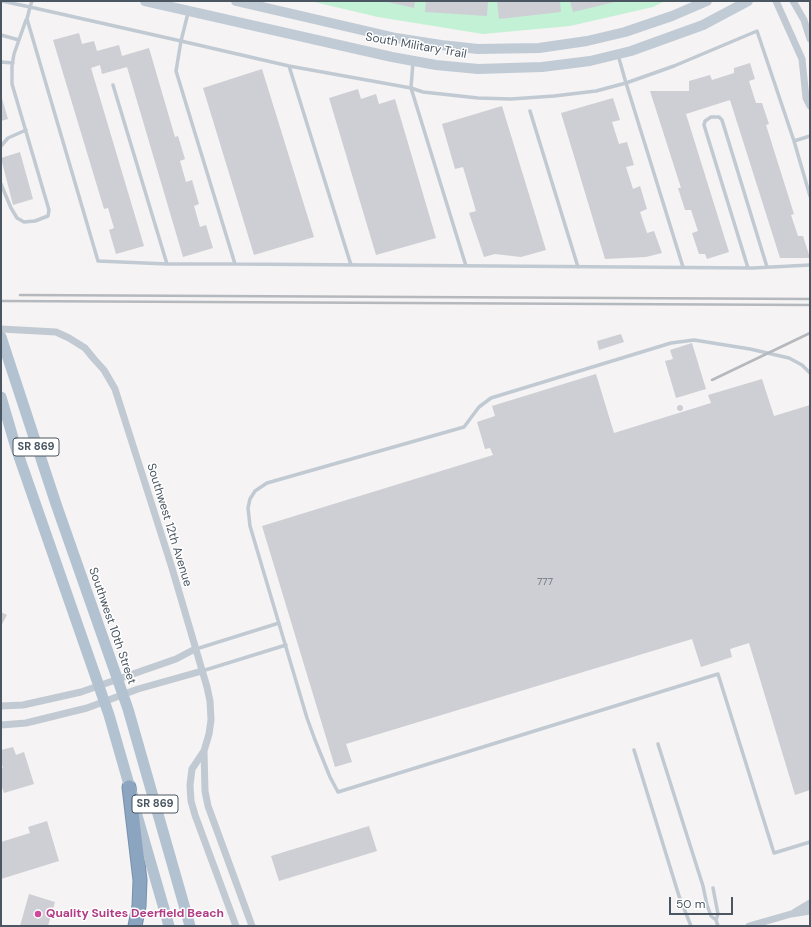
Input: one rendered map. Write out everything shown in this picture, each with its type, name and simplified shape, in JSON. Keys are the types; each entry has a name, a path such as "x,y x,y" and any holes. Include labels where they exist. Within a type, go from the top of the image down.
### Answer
{"highway":[{"path":"129,788 140,880 139,906 136,926"}],"main road":[{"name":"Southwest 10th Street","path":"1,337 56,504 123,695 190,926"},
{"name":"SR 869","path":"1,397 21,462 99,686 169,926"}],"street":[{"name":"South Military Trail","path":"145,1 175,4 189,11 413,61 436,65 486,69 542,67 590,61 631,51 704,25 748,1"},
{"name":"South Military Trail","path":"236,1 396,38 478,49 538,48 587,41 632,30 672,16 706,1"},
{"path":"776,1 802,59 806,98 810,106"},
{"path":"793,1 804,20 810,39"},
{"name":"Southwest 12th Avenue","path":"1,329 56,332 69,338 85,348 104,370 115,389 172,568 210,701 211,720 209,734 204,751 192,769 190,785 191,801 236,926"},
{"path":"1,706 23,705 82,692 176,658 196,649"},
{"path":"1,725 31,722 87,708 123,695 202,671"},
{"name":"Southwest 12th Avenue","path":"204,751 205,791 208,806 252,926"},
{"path":"791,914 810,903"},
{"path":"749,926 791,914 810,911"}],"lane":[{"path":"2,1 289,66 411,88 423,92 478,98 511,99 596,91 626,83 674,66 758,31 794,141 810,196"},
{"path":"1,184 17,218 24,222 35,221 48,216 49,210 12,84 12,63 14,54 32,1"},
{"path":"189,11 181,41 176,71 236,264"},
{"path":"27,19 98,261 167,264 748,268 810,265"},
{"path":"1,35 19,40"},
{"path":"617,54 683,267"},
{"path":"413,61 411,88 466,266"},
{"path":"1,62 12,63"},
{"path":"289,66 351,265"},
{"path":"113,85 167,264"},
{"path":"530,111 578,267"},
{"path":"748,268 704,125 705,121 711,116 718,117 722,120 767,267"},
{"path":"1,146 8,138 26,130"},
{"path":"794,141 810,136"},
{"path":"810,373 802,365 789,358 750,348 694,340 671,343 491,398 479,407 464,426 267,483 255,491 250,499 248,508 250,526 315,740 330,777 338,792 718,674 774,853 810,842"},
{"path":"196,649 279,623"},
{"path":"202,671 286,645"},
{"path":"658,744 703,886 707,905 711,916 716,920 718,926"},
{"path":"634,750 679,896 691,926"},
{"path":"713,888 718,914 716,920"}],"green space":[{"path":"310,1 665,1 653,7 570,26 483,34 378,17"}],"building":[{"path":"383,1 415,1 414,8"},
{"path":"426,1 488,1 487,16 425,12"},
{"path":"497,1 560,1 561,12 499,19"},
{"path":"570,1 615,1 615,2 573,12"},
{"path":"79,33 82,44 94,41 97,51 119,45 122,56 149,48 175,137 178,136 185,159 180,161 186,182 192,180 199,204 194,206 200,227 206,225 213,248 183,257 127,67 102,74 100,65 91,68 144,246 116,254 109,230 114,228 108,208 104,209 53,40"},
{"path":"750,63 755,79 749,81 756,103 762,103 769,124 766,125 794,214 791,215 798,236 803,236 810,258 780,258 730,100 686,114 729,252 707,259 705,254 699,254 692,233 698,231 691,210 685,210 678,188 681,188 650,91 689,91 689,81 710,75 712,80 734,73 734,68"},
{"path":"262,69 314,237 254,255 203,88"},
{"path":"358,89 361,99 376,94 379,104 395,99 436,238 376,255 329,98"},
{"path":"1,95 8,119 1,121"},
{"path":"613,98 620,120 612,122 619,144 627,142 634,165 626,167 633,189 640,186 647,209 640,212 647,233 654,231 662,253 646,257 605,259 561,113"},
{"path":"502,106 546,250 521,257 495,254 484,257 469,213 476,211 463,167 455,169 442,124"},
{"path":"20,152 33,199 13,205 1,158"},
{"path":"621,334 624,342 599,350 597,341"},
{"path":"692,343 706,389 676,398 665,361 673,359 670,350"},
{"path":"596,374 614,433 711,403 708,395 762,379 774,416 810,405 810,790 795,795 749,643 730,649 732,657 701,667 692,639 346,744 352,762 335,767 262,526 493,455 490,448 485,449 477,422 495,416 492,406"},
{"path":"680,405 683,408 680,411 677,408"},
{"path":"1,612 7,615 1,626"},
{"path":"13,747 16,755 24,752 34,784 4,793 1,784 1,768 3,768 1,762 1,750"},
{"path":"47,821 59,861 1,879 1,842 30,833 28,827"},
{"path":"369,826 377,851 279,881 271,856"},
{"name":"Quality Suites Deerfield Beach","path":"29,894 55,902 48,926 20,926"}],"railway":[{"path":"20,295 810,299"},
{"path":"1,301 810,305"},
{"path":"712,380 810,333"}],"place":[{"name":"Quality Suites Deerfield Beach","path":"38,914"}]}
